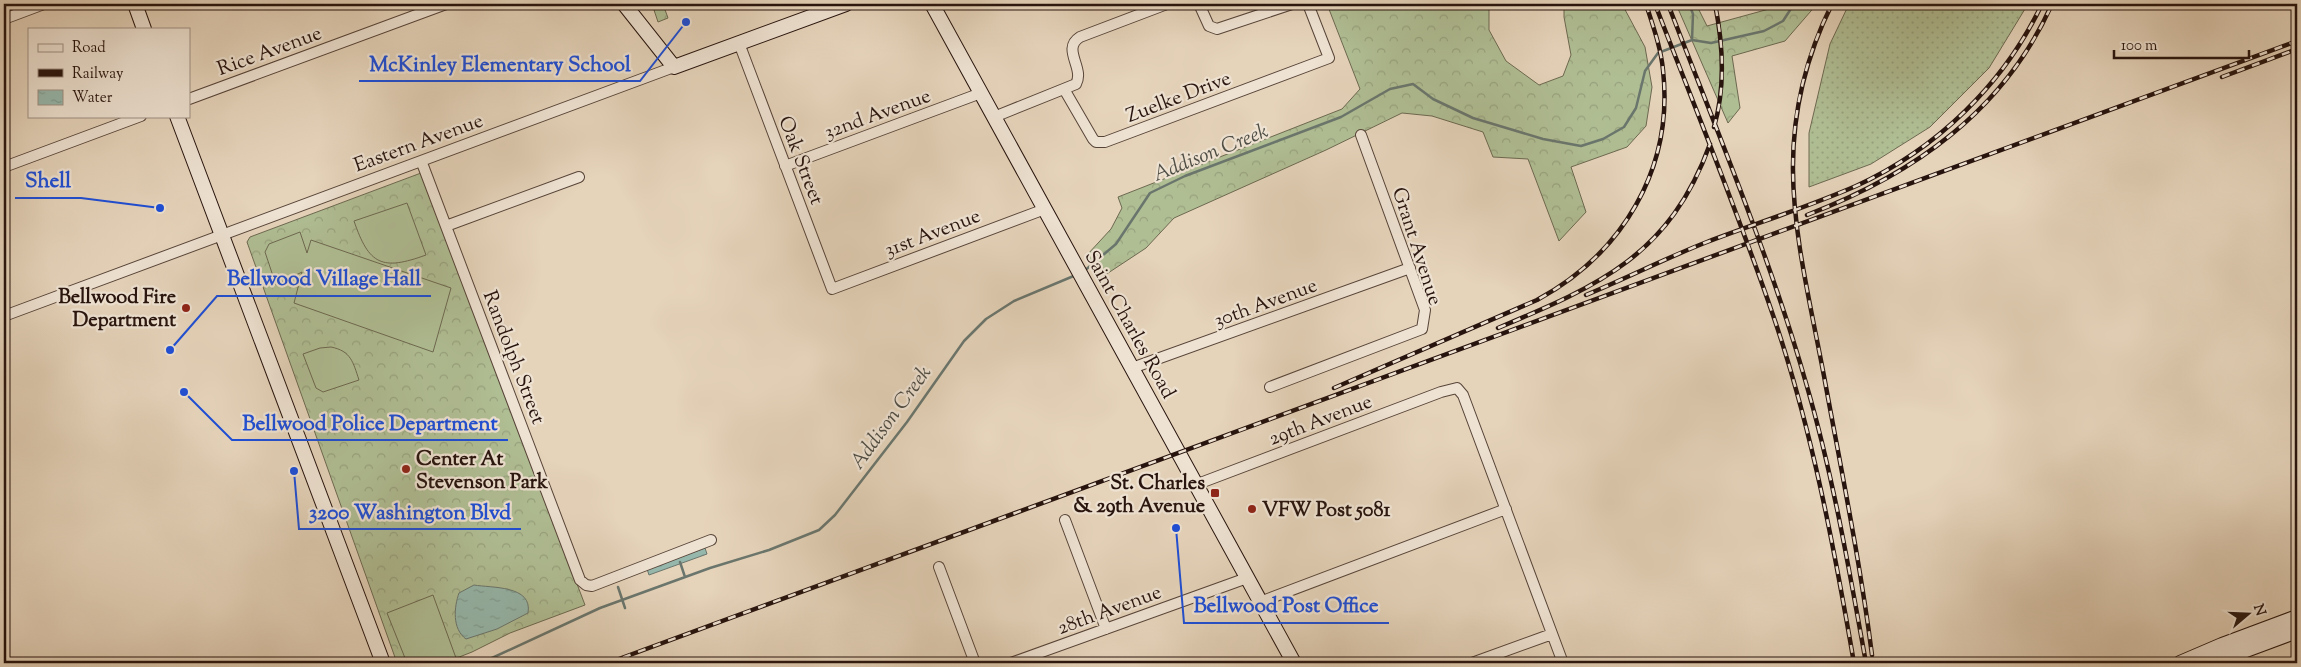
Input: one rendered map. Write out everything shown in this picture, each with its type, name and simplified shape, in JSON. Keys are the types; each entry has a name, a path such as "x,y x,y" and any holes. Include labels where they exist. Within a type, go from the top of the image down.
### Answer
{"main road":[{"path":"134,4 144,28"},
{"path":"624,4 674,67"},
{"name":"Eastern Avenue","path":"674,67 846,4"},
{"name":"Saint Charles Road","path":"932,4 1294,663"},
{"path":"178,118 384,663"},
{"path":"2180,663 2222,644 2297,617"},
{"path":"2211,663 2297,631"}],"street":[{"path":"4,19 44,4"},
{"name":"Rice Avenue","path":"190,99 446,4"},
{"path":"994,117 1076,84 1078,78 1072,52 1075,40 1167,4"},
{"path":"1199,4 1209,26 1217,30 1292,4"},
{"name":"Zuelke Drive","path":"1064,89 1093,139 1096,142 1105,142 1329,58 1308,4"},
{"name":"Oak Street","path":"739,43 832,289"},
{"name":"Eastern Avenue","path":"4,316 422,163 674,67"},
{"name":"32nd Avenue","path":"785,166 981,93"},
{"path":"4,167 136,118"},
{"name":"Grant Avenue","path":"1270,387 1422,329 1425,310 1361,135"},
{"name":"Randolph Street","path":"422,163 580,580 586,585 592,586 711,540"},
{"path":"446,226 579,177"},
{"name":"31st Avenue","path":"832,289 1045,209"},
{"name":"30th Avenue","path":"1132,368 1410,268"},
{"name":"29th Avenue","path":"1195,485 1432,395 1457,388 1463,395 1506,509"},
{"path":"1260,602 1506,509 1563,663"},
{"path":"1065,520 1106,629"},
{"path":"939,567 975,663"},
{"name":"28th Avenue","path":"1011,663 1247,578"},
{"path":"1472,663 1552,634"}],"green space":[{"path":"1327,4 1489,4 1489,30 1506,61 1539,85 1563,76 1571,55 1564,17 1564,4 1622,4 1645,47 1652,87 1646,126 1627,147 1571,167 1586,212 1559,241 1528,159 1493,157 1483,132 1432,116 1402,113 1326,150 1174,218 1146,248 1099,279 1087,255 1111,229 1122,208 1118,197 1342,109 1360,89"},
{"path":"1676,4 1696,4 1707,26 1769,9 1771,4 1817,4 1785,41 1732,56 1740,108 1728,123"},
{"path":"1849,4 2028,4 1989,68 1930,127 1871,164 1809,187 1809,133 1830,44"},
{"path":"664,7 668,18 658,22 654,10"},
{"path":"421,173 585,605 510,633 472,652 444,663 397,663 247,242 250,237"},
{"path":"407,203 426,255 398,263 388,263 379,260 365,247 354,221"},
{"path":"300,232 307,253 311,240 451,288 433,352 294,303 302,272 276,285 265,252 269,244"},
{"path":"331,347 347,354 353,363 359,380 323,392 316,388 303,354 320,348"},
{"path":"433,595 456,658 441,663 407,663 387,613"}],"water":[{"path":"705,548 707,554 649,575 647,569"},
{"path":"474,585 500,588 518,593 524,597 528,604 528,613 497,629 466,639 461,635 456,624 456,605 459,593"}],"waterway":[{"path":"1689,4 1693,14 1692,40"},
{"name":"Addison Creek","path":"1083,272 1116,244 1150,193 1185,176 1341,117 1390,89 1413,84 1433,99 1473,118 1543,139 1581,146 1603,139 1624,127 1636,108 1645,71 1658,53 1692,40 1711,43 1764,31 1783,21 1794,4"},
{"name":"Addison Creek","path":"481,663 600,608 710,568 769,550 819,530 835,515 907,422 964,341 986,319 1014,301 1076,275"},
{"path":"680,562 685,577"},
{"name":"Addison Creek","path":"618,587 625,608"}],"railway":[{"path":"1334,388 1537,300 1567,281 1594,259 1617,233 1636,205 1650,174 1660,141 1664,106 1663,70 1659,45 1646,4"},
{"path":"1655,4 1746,239 1788,360 1821,489 1854,663"},
{"path":"1668,4 1759,239 1806,383 1832,487 1866,663"},
{"path":"1714,127 1722,81 1720,34 1715,4"},
{"path":"1832,4 1812,53 1799,99 1794,144 1794,188 1805,279 1850,515 1872,655"},
{"path":"1586,295 1707,242 1838,194 1886,171 1940,133 1988,87 2008,61 2042,4"},
{"path":"1807,215 1846,199 1884,180 1952,134 1982,107 2009,76 2032,42 2052,4"},
{"path":"608,663 2297,41"},
{"path":"2222,77 2297,49"},
{"path":"1498,328 1569,297 1627,262 1652,240 1674,214 1694,182 1710,144"}],"place":[{"name":"McKinley Elementary School","path":"686,22"},
{"name":"Shell","path":"160,208"},
{"name":"Bellwood Fire Department","path":"186,308"},
{"name":"Bellwood Village Hall","path":"170,350"},
{"name":"Bellwood Police Department","path":"184,392"},
{"name":"Center At Stevenson Park","path":"406,469"},
{"name":"3200 Washington Blvd","path":"294,471"},
{"name":"St. Charles & 29th Avenue","path":"1215,493"},
{"name":"VFW Post 5081","path":"1252,509"},
{"name":"Bellwood Post Office","path":"1176,528"}]}
